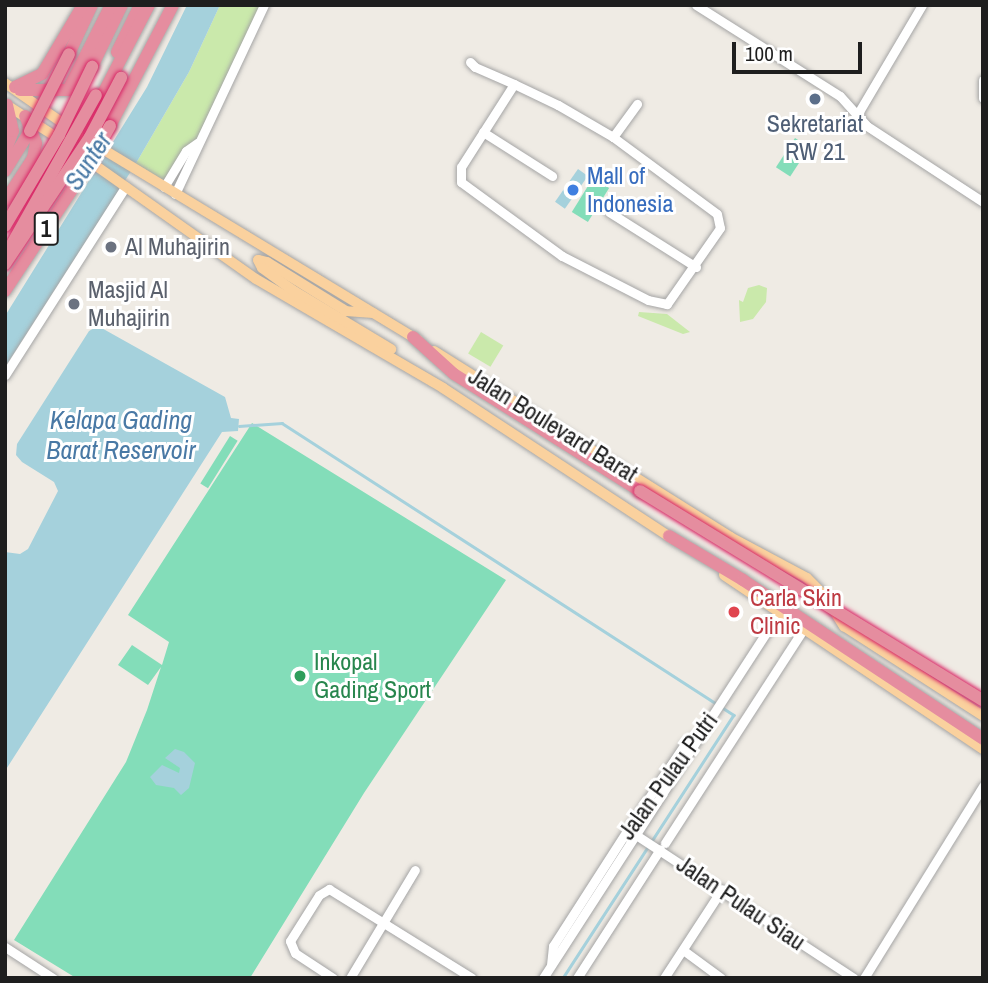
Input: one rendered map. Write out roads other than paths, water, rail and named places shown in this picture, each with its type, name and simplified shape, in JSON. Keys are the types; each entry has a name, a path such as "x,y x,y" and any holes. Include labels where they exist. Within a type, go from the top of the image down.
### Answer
{"highway":[{"path":"13,86 42,75 83,5"},
{"path":"5,171 48,98 93,5"},
{"path":"13,86 60,93 74,84 111,5"},
{"path":"5,226 59,135 122,5"},
{"path":"5,256 74,139 140,5"},
{"path":"86,139 102,96 149,5"},
{"path":"5,266 90,137 156,5"},
{"name":"1","path":"5,291 87,167 173,5"},
{"path":"74,84 85,96 102,96"},
{"path":"5,152 13,131 6,104"},
{"path":"5,201 22,175 36,143 25,116"},
{"path":"5,266 75,163 91,162"},
{"path":"413,337 454,374 983,700"},
{"path":"669,536 983,739"}],"main road":[{"name":"Jalan Boulevard Barat","path":"13,86 106,152 413,337 730,537 807,578 825,596 844,626 983,716"},
{"name":"Jalan Boulevard Barat","path":"6,104 256,279 425,377 488,417 983,748"},
{"path":"375,314 346,311 267,261 258,260 262,268 290,289 408,359 425,377"}],"street":[{"path":"176,194 196,157 197,143 264,5"},
{"path":"696,5 840,96 867,126 983,202"},
{"path":"857,115 922,5"},
{"path":"470,62 514,83 613,136 720,219 720,228 675,298 663,305 622,288 535,240 461,182 461,167 514,83"},
{"path":"983,80 983,99"},
{"path":"613,136 637,104"},
{"path":"483,132 552,176"},
{"path":"163,187 186,151 197,143"},
{"path":"5,375 126,186"},
{"path":"609,212 696,267"},
{"name":"Jalan Pulau Putri","path":"543,978 551,965 553,946 579,916 635,834 685,744 701,733 779,614"},
{"path":"577,978 660,846 757,704 803,630"},
{"path":"864,978 983,786"},
{"name":"Jalan Pulau Siau","path":"635,834 660,846 854,978"},
{"path":"350,978 415,870"},
{"path":"333,978 295,953 290,941 319,895 329,889 470,977"},
{"path":"664,978 722,889"},
{"path":"5,947 53,978"},
{"path":"683,950 721,978"}],"water":[{"path":"187,5 220,5 189,72 135,165 5,367 5,316 147,87"},
{"path":"578,169 588,176 565,209 555,202"},
{"name":"Kelapa Gading Barat Reservoir","path":"98,326 225,397 231,418 239,419 238,431 222,432 5,771 5,552 20,554 28,549 58,491 54,482 22,462 16,455 17,444 89,331"},
{"path":"175,749 184,752 195,763 189,788 181,795 174,788 156,785 150,777 162,765 179,773 180,768 165,758"}],"waterway":[{"path":"239,426 282,423 734,715 563,978"}],"place":[{"name":"Sekretariat RW 21","path":"815,99"},
{"name":"Mall of Indonesia","path":"573,190"},
{"name":"Al Muhajirin","path":"111,247"},
{"name":"Masjid Al Muhajirin","path":"74,304"},
{"name":"Carla Skin Clinic","path":"734,612"},
{"name":"Inkopal Gading Sport","path":"300,676"}],"water label":[{"name":"Sunter","path":"88,161"}]}
